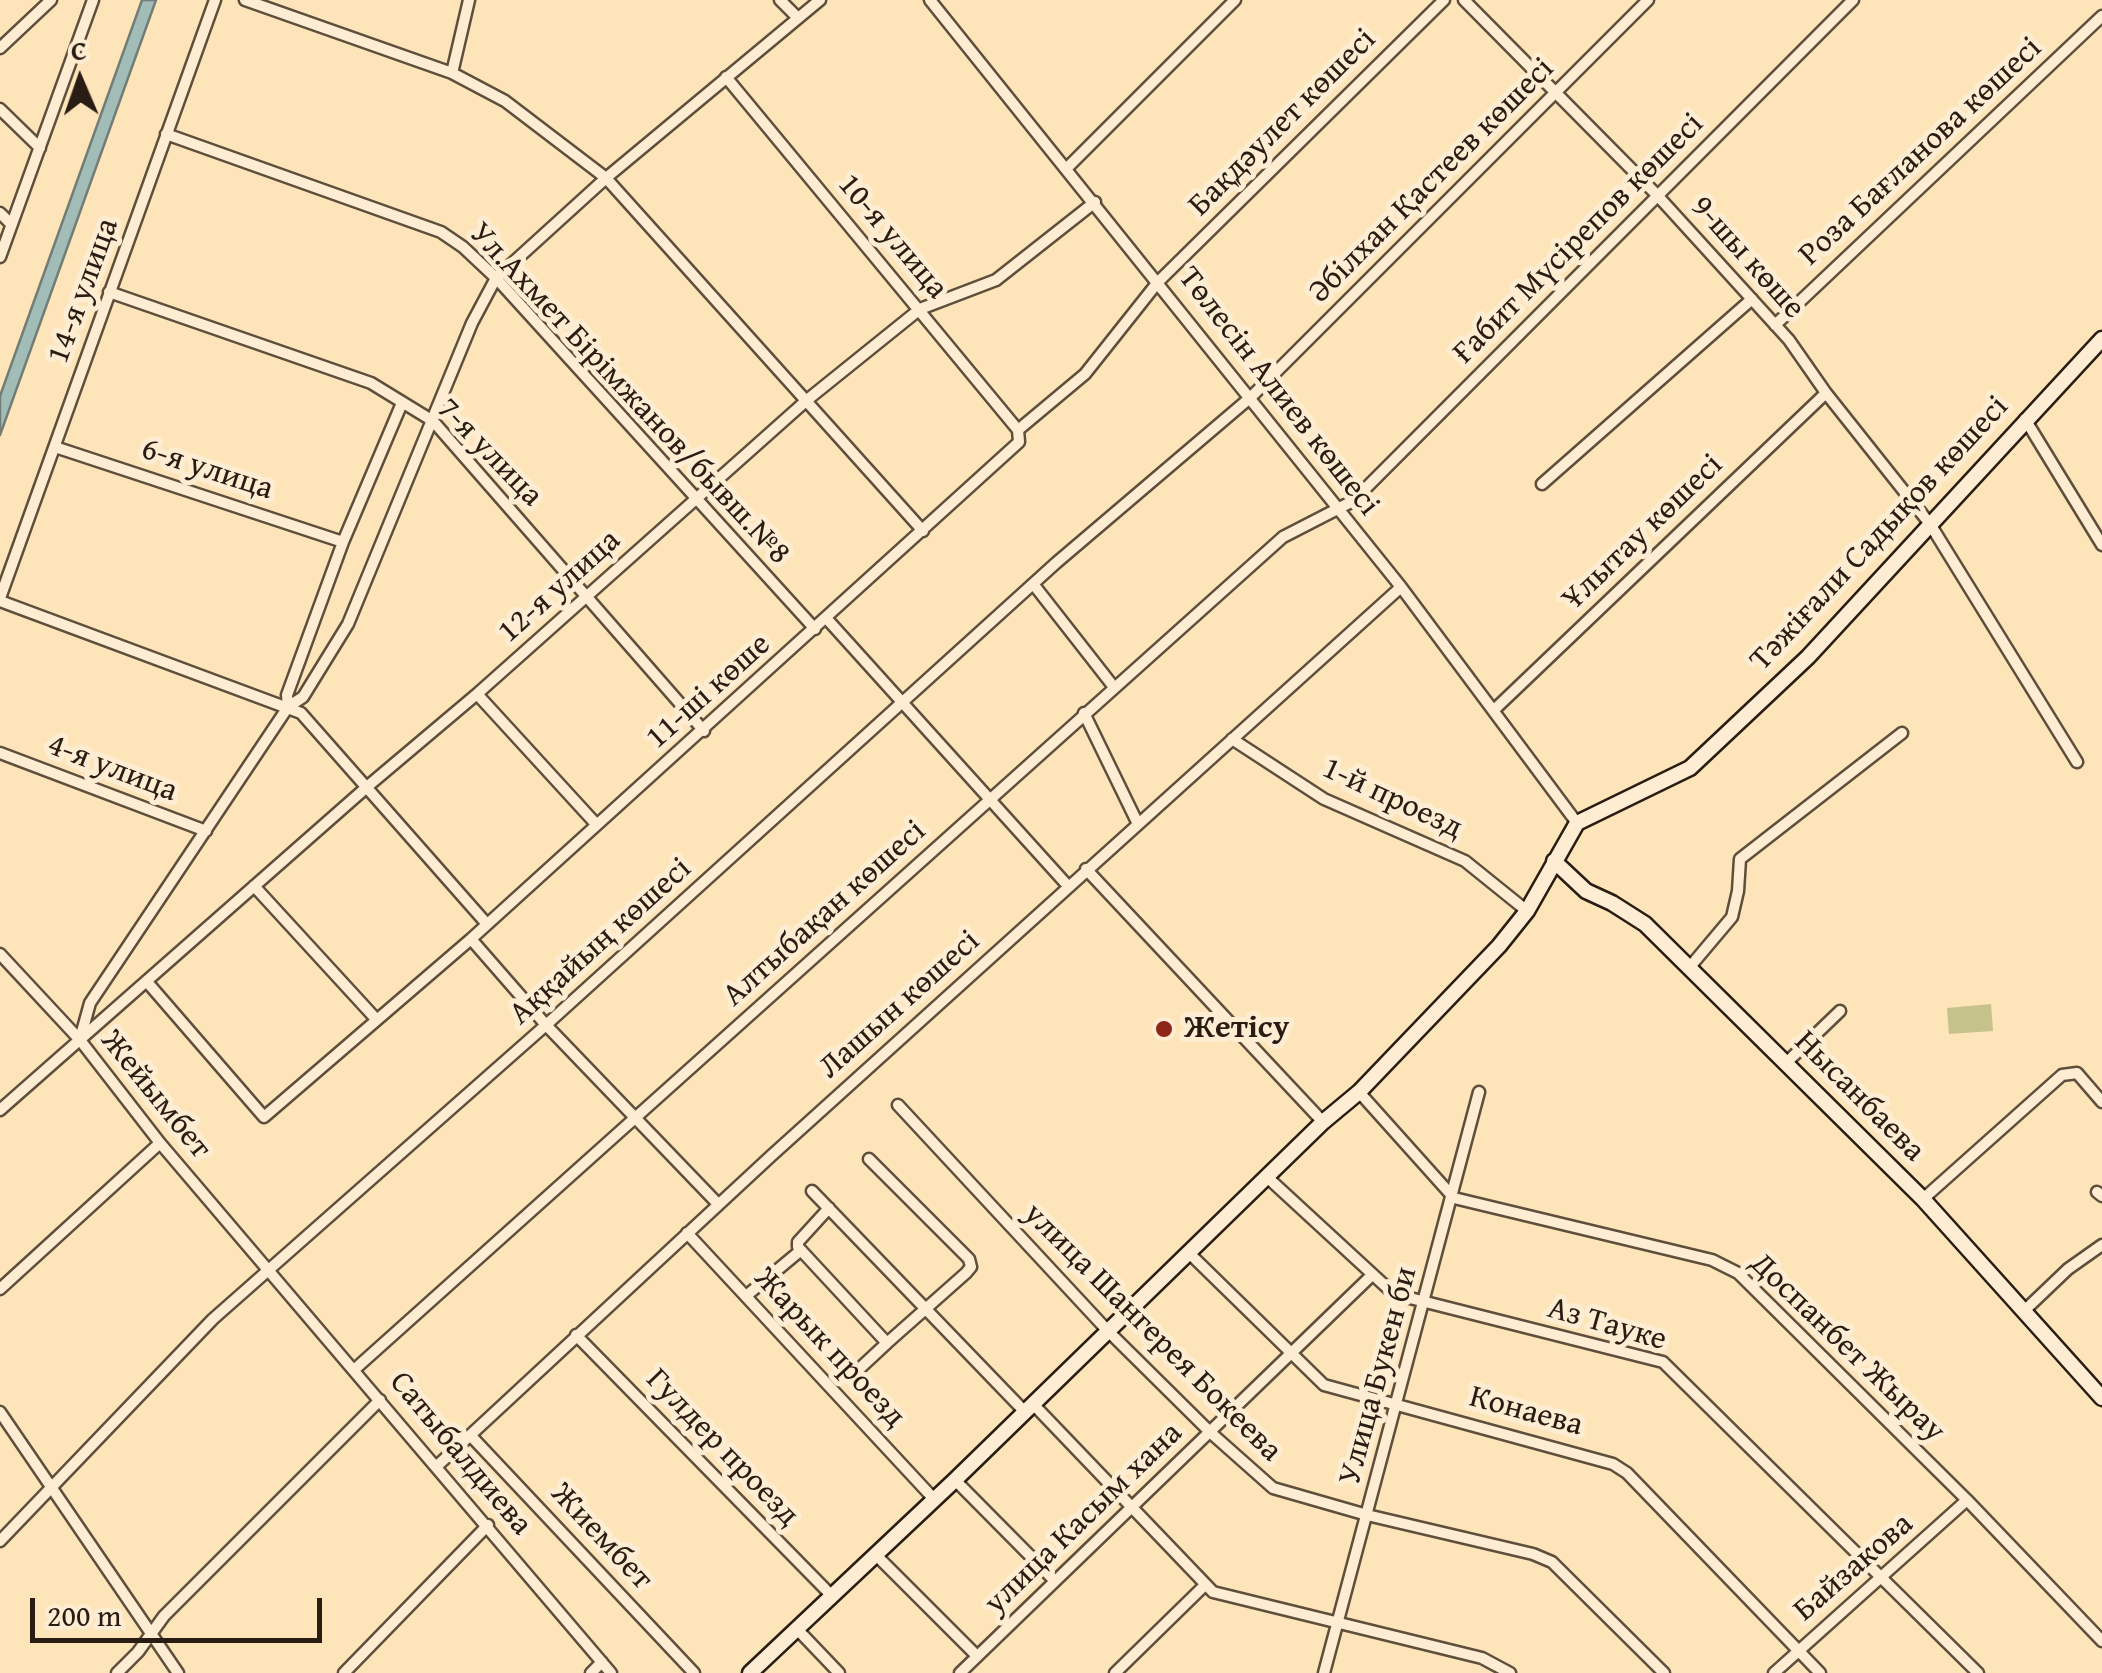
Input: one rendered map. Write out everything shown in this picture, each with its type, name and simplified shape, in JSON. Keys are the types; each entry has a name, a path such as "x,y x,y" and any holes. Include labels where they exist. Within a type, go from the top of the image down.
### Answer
{"street":[{"path":"0,48 51,0"},
{"path":"0,257 93,0"},
{"name":"14-я улица","path":"0,600 214,0"},
{"path":"245,0 452,73 506,101 606,178 923,531"},
{"path":"452,73 469,0"},
{"path":"780,0 796,16"},
{"path":"80,1040 90,1003 288,707 302,697 348,624 472,322 496,278 606,178 796,16 820,0"},
{"name":"Төлесін Алиев көшесі","path":"930,0 1401,587 1577,822"},
{"path":"1067,168 1235,0"},
{"name":"Бақдәулет көшесi","path":"1158,282 1444,0"},
{"name":"9-шы көше","path":"1464,0 1657,195 1775,325 1930,524 2077,762"},
{"name":"Әбілхан Қастеев көшесi","path":"1251,397 1648,0"},
{"name":"Ғабит Мүсірепов көшесi","path":"1337,508 1353,502 1853,0"},
{"name":"Роза Бағланова көшесi","path":"1775,325 2102,16"},
{"name":"10-я улица","path":"726,77 1018,430"},
{"path":"0,109 40,148"},
{"name":"Ул.Ахмет Бірімжанов/бывш.№8","path":"166,134 442,232 464,247 815,629"},
{"name":"12-я улица","path":"0,1110 807,400 920,308 996,280 1094,202"},
{"path":"0,214 12,224"},
{"name":"11-ші көше","path":"148,983 264,1117 471,940 1019,442 1018,430 1086,374 1158,282"},
{"name":"7-я улица","path":"109,292 371,383 433,421 704,731"},
{"path":"1542,484 1752,299"},
{"name":"Тәжіғали Садықов көшесі","path":"1577,822 1695,763 1808,657 2102,340"},
{"name":"Ұлытау көшесi","path":"1495,710 1826,393"},
{"name":"Аққайың көшесі","path":"0,1541 213,1319 1034,585 1251,397"},
{"path":"288,707 287,695 343,542 402,403"},
{"path":"2025,419 2102,545"},
{"name":"6-я улица","path":"55,446 343,542"},
{"name":"Алтыбақан көшесі","path":"355,1369 1282,537 1337,508"},
{"path":"1034,585 1113,686"},
{"name":"Лашын көшесі","path":"437,1466 718,1204 1401,587"},
{"path":"0,600 301,712 486,923"},
{"path":"827,619 1068,886"},
{"path":"477,694 596,824"},
{"path":"1084,713 1138,824"},
{"path":"1689,968 1732,917 1740,860 1902,733"},
{"name":"1-й проезд","path":"1232,738 1324,800 1465,860 1526,911"},
{"name":"4-я улица","path":"0,753 206,831"},
{"path":"750,1673 1359,1092 1499,946 1526,911 1577,822"},
{"name":"Нысанбаева","path":"1554,861 1586,891 1646,924 1923,1199 2102,1398"},
{"path":"1086,870 1324,1122"},
{"path":"254,886 376,1019"},
{"path":"471,940 546,1025 718,1204"},
{"name":"Жейымбет","path":"0,954 80,1040 160,1143 268,1270"},
{"path":"1786,1064 1840,1012"},
{"path":"1923,1199 2062,1075 2077,1074 2102,1102"},
{"path":"1359,1092 1454,1198"},
{"name":"Улица Букен би","path":"1324,1673 1480,1092"},
{"name":"улица Шангерея Бокеева","path":"898,1105 1107,1330 1211,1433 1278,1490 1552,1562 1664,1673"},
{"path":"0,1289 160,1143"},
{"path":"773,1290 847,1370 858,1370 966,1273 971,1266 969,1259 870,1159"},
{"name":"Аз Тауке","path":"1268,1177 1370,1276 1394,1294 1663,1362 1978,1673"},
{"path":"812,1190 925,1308 1131,1506 1216,1594 1482,1658 1510,1673"},
{"name":"Доспанбет Жырау","path":"1454,1198 1726,1265 1738,1273 2102,1640"},
{"path":"830,1208 798,1242 800,1251 886,1343"},
{"name":"Жарык проезд","path":"687,1233 933,1498"},
{"path":"2024,1311 2068,1269 2102,1246"},
{"path":"746,1296 800,1251"},
{"name":"Конаева","path":"1189,1253 1324,1385 1614,1464 1627,1472 1820,1673"},
{"name":"Сатыбалдиева","path":"268,1270 611,1673"},
{"name":"улица Касым хана","path":"960,1673 1370,1276"},
{"name":"Гулдер проезд","path":"576,1336 832,1595"},
{"path":"117,1673 164,1616 380,1400"},
{"path":"0,1412 178,1673"},
{"name":"Жиембет","path":"471,1436 694,1673"},
{"path":"955,1480 1054,1580"},
{"name":"Байзакова","path":"1774,1673 1967,1500"},
{"path":"344,1673 488,1524"},
{"path":"876,1555 977,1656"},
{"path":"1115,1673 1206,1585"},
{"path":"798,1629 839,1673"},
{"path":"591,1673 602,1662"}],"shaded area":[{"path":"1991,1004 1993,1031 1949,1034 1947,1008"}],"water":[{"path":"142,0 156,0 0,435 0,396"}],"place":[{"name":"Жетісу","path":"1164,1029"}]}
